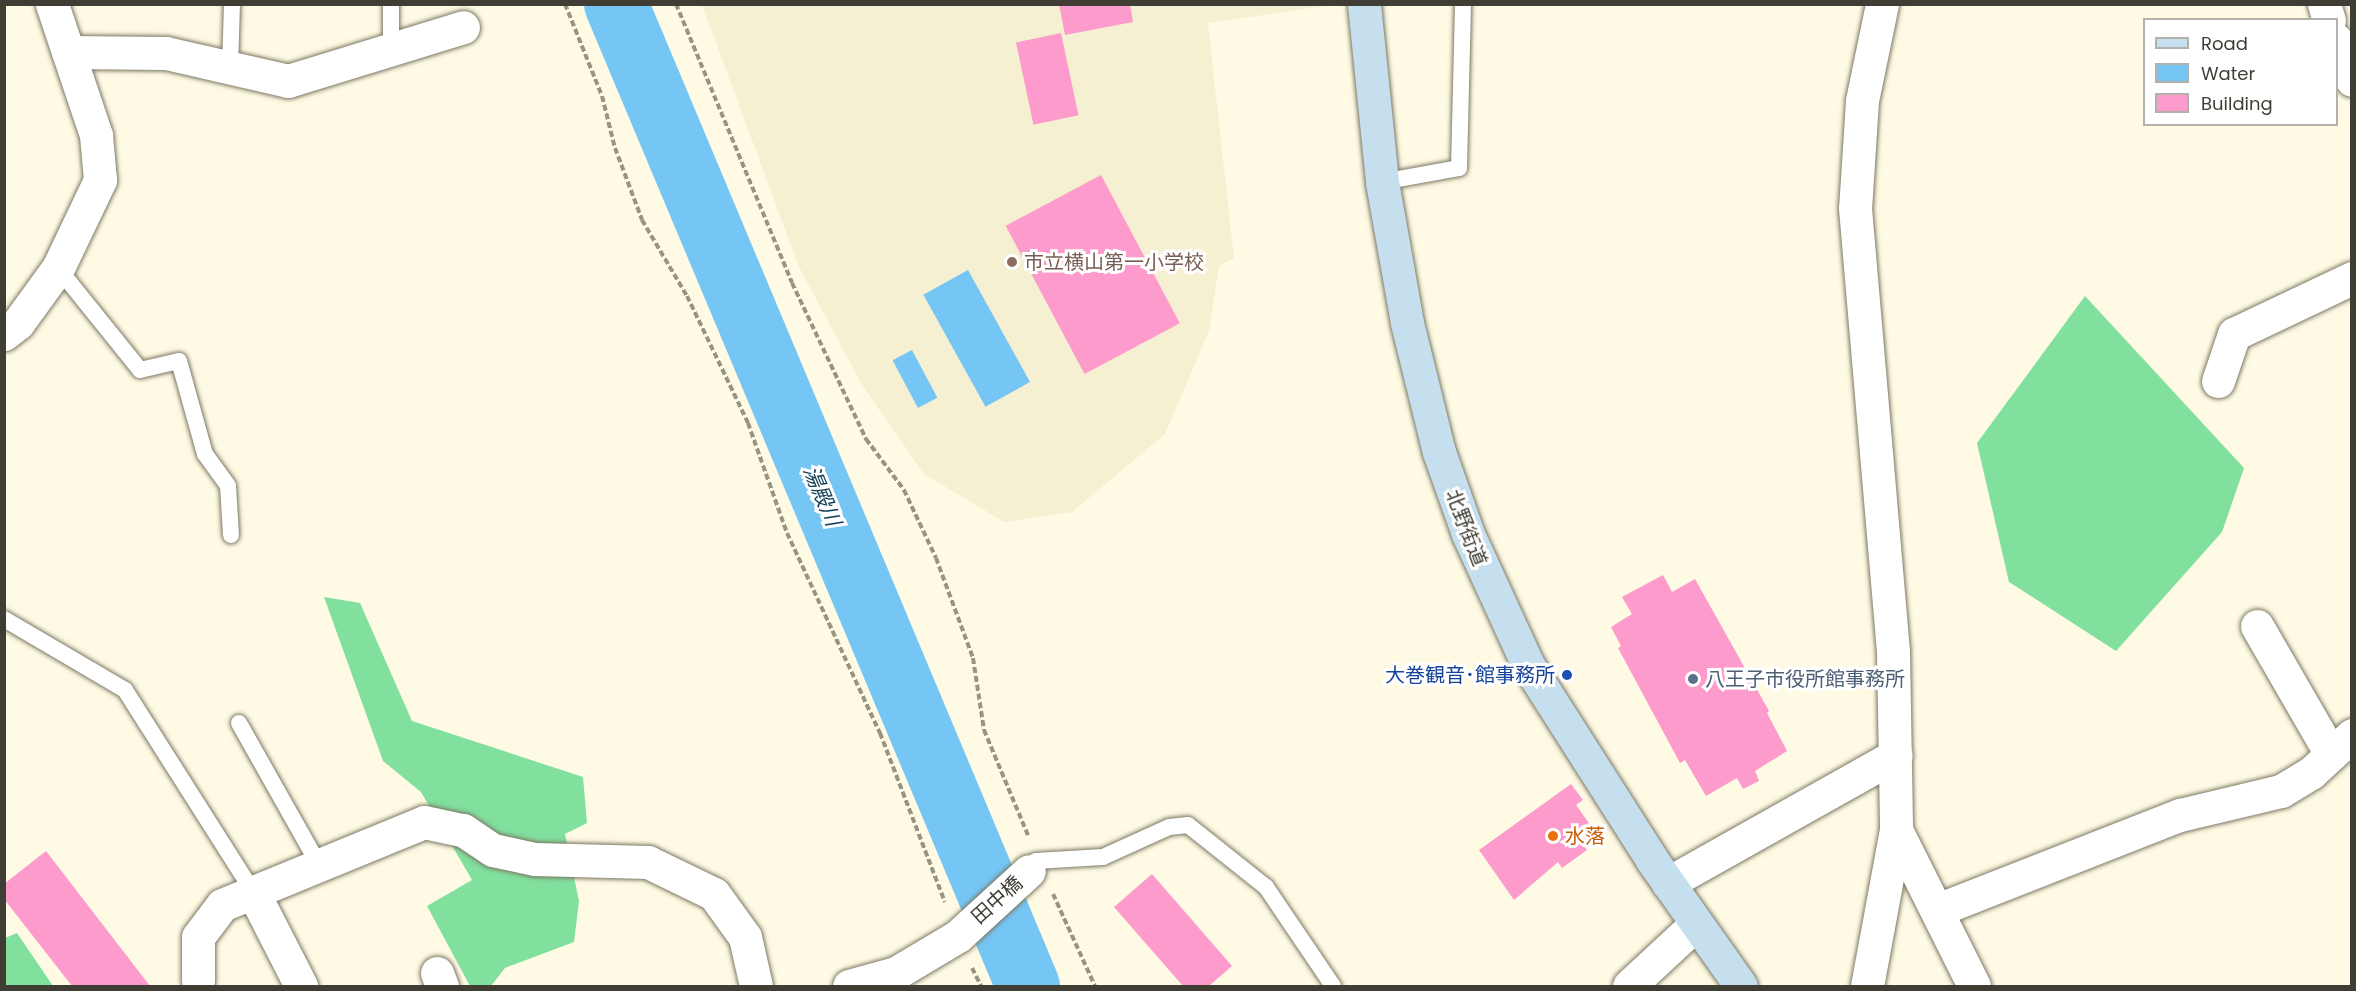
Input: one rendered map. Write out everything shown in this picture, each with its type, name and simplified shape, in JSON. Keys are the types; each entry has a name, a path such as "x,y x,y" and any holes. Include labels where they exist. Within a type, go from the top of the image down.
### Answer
{"main road":[{"name":"北野街道","path":"1364,4 1382,182 1407,323 1428,412 1452,493 1483,572 1528,665 1668,883 1741,987"}],"street":[{"path":"4,334 18,323 58,268 100,180 96,135 52,4"},
{"path":"1867,987 1896,830 1893,652 1855,208 1855,168 1863,101 1882,4"},
{"path":"68,52 166,53 288,81 463,27"},
{"path":"2338,42 2352,80"},
{"path":"2218,381 2234,334 2352,278"},
{"path":"1937,910 2180,815 2281,791 2311,773 2341,745 2257,626"},
{"path":"1668,883 1896,755"},
{"path":"198,980 198,937 222,905 424,822 463,830 493,850 535,859 648,862 714,894 745,937 756,987"},
{"path":"1896,830 1974,987"},
{"name":"田中橋","path":"849,987 896,973 961,932 1032,866"},
{"path":"253,892 301,987"},
{"path":"1629,987 1696,924"}],"lane":[{"path":"230,68 232,4"},
{"path":"391,4 391,49"},
{"path":"1382,182 1459,168 1463,4"},
{"path":"58,268 140,370 179,361 205,454 228,486 231,535"},
{"path":"4,620 124,690 253,892"},
{"path":"239,723 319,865"},
{"path":"1032,866 1103,857 1169,827 1188,825 1266,887 1333,987"}],"path":[{"path":"565,4 602,96 615,148 642,220 687,296 747,423 787,533 880,734 961,932 981,987"},
{"path":"676,4 792,284 866,439 904,490 936,558 973,658 984,730 1032,866 1095,987"}],"shaded area":[{"name":"市立横山第一小学校","path":"702,5 1332,5 1208,23 1234,258 1219,266 1209,331 1165,434 1072,512 1004,522 924,474 862,385 799,267"}],"green space":[{"path":"2085,296 2244,468 2222,532 2116,651 2009,582 1977,443"},
{"path":"324,597 360,603 412,721 583,777 587,823 565,834 579,901 574,942 505,968 491,986 470,986 427,906 472,880 421,792 383,761"},
{"path":"17,933 53,986 5,986 5,938"}],"water":[{"path":"968,270 1030,382 985,407 923,295"},
{"path":"912,350 937,398 918,408 893,360"}],"building":[{"path":"1059,4 1130,4 1133,22 1065,35"},
{"path":"1061,33 1078,115 1033,125 1016,43"},
{"path":"1101,175 1180,323 1085,374 1006,226"},
{"name":"八王子市役所館事務所","path":"1663,575 1672,592 1695,579 1769,711 1767,713 1787,751 1755,771 1759,781 1743,789 1737,778 1706,796 1685,760 1680,763 1618,648 1621,646 1611,627 1632,614 1622,597"},
{"path":"1571,784 1583,800 1576,805 1597,834 1583,845 1587,850 1562,868 1558,862 1514,900 1479,850"},
{"path":"46,851 150,986 72,986 4,899 4,884"},
{"path":"1152,874 1232,966 1209,986 1183,986 1114,907"}],"waterway":[{"name":"湯殿川","path":"616,4 1028,986"}],"place":[{"name":"市立横山第一小学校","path":"1012,262"},
{"name":"大巻観音･館事務所","path":"1567,675"},
{"name":"八王子市役所館事務所","path":"1693,679"},
{"name":"水落","path":"1553,836"}]}
